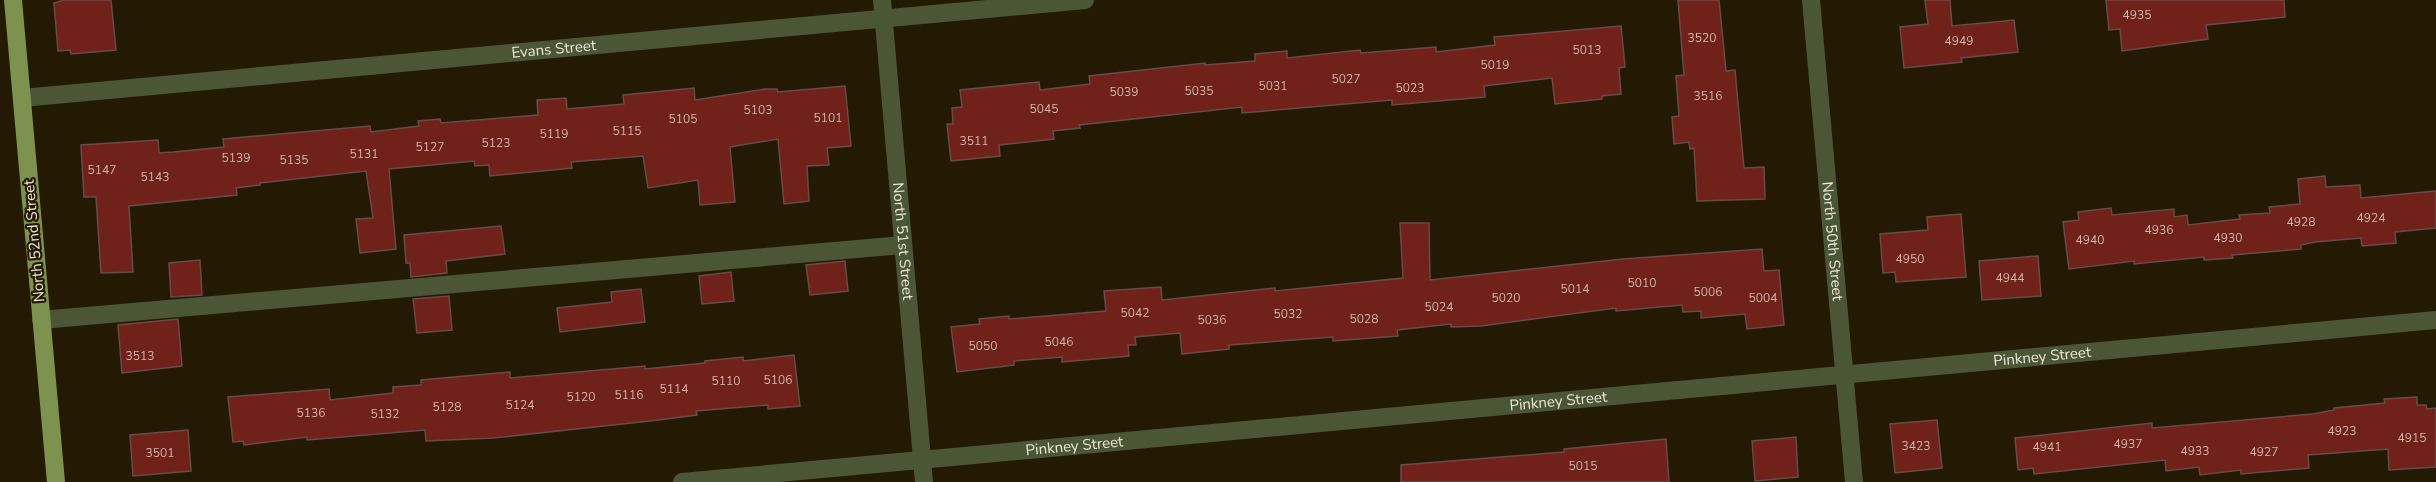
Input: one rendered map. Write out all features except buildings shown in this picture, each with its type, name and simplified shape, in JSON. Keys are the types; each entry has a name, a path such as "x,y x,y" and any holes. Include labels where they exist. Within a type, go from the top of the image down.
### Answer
{"main road":[{"name":"North 52nd Street","path":"13,0 56,482"}],"street":[{"name":"North 51st Street","path":"882,0 924,482"},
{"name":"Evans Street","path":"22,98 1085,0"},
{"name":"North 50th Street","path":"1810,0 1854,482"},
{"path":"41,320 903,245"},
{"name":"Pinkney Street","path":"682,482 2436,320"}]}
